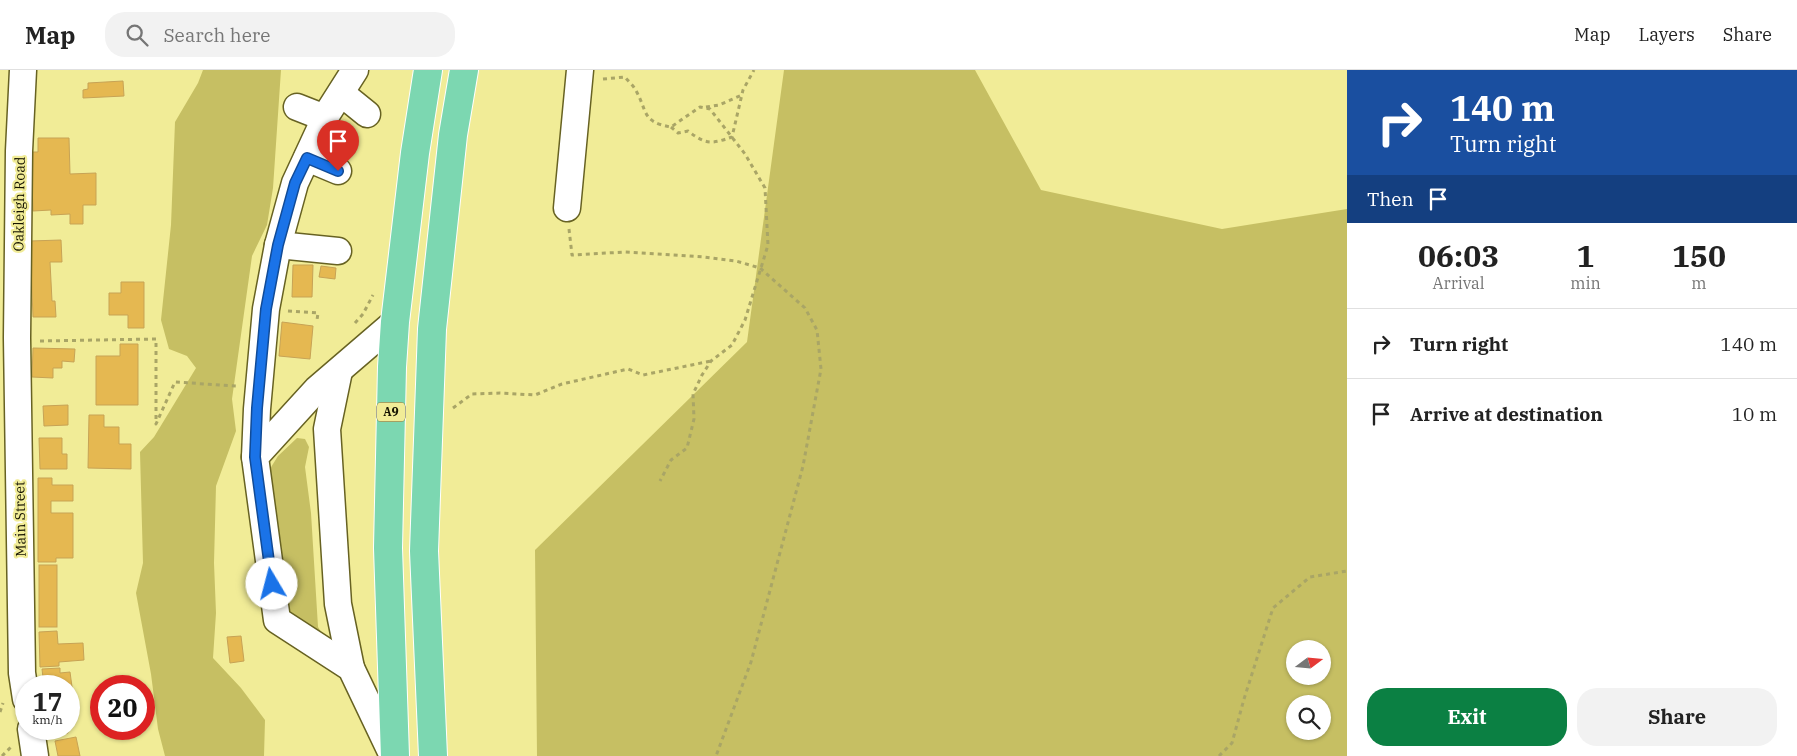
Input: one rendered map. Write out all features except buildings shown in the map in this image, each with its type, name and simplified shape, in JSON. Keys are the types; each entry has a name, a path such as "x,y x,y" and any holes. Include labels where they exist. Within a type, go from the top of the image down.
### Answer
{"highway":[{"name":"A9","path":"394,756 388,548 392,367 415,153 428,70"},
{"path":"433,756 424,551 432,329 453,135 464,71"}],"street":[{"name":"Oakleigh Road","path":"23,70 19,151 27,340"},
{"path":"351,668 277,620 255,457 257,408 266,309 278,245 295,183 325,118 355,70"},
{"path":"567,208 579,75"},
{"path":"341,92 367,114"},
{"path":"297,107 325,118"},
{"path":"307,158 338,171"},
{"path":"278,245 338,251"},
{"path":"255,457 317,389 396,322"},
{"name":"Main Street","path":"22,675 27,340"},
{"path":"339,371 327,428 338,604 351,668 394,756"}],"path":[{"path":"732,137 743,90 754,70"},
{"path":"579,75 625,77 635,88 647,117 660,125 671,127 678,133 688,131 698,139 714,144 732,137"},
{"path":"671,127 700,108 719,105 742,95"},
{"path":"660,481 671,460 687,448 694,419 693,394 711,361 732,345 745,320 768,245 765,188 745,154 710,109 700,108"},
{"path":"567,208 572,255 625,252 704,257 736,261 760,268 805,308 817,330 821,369 803,466 751,662 716,756"},
{"path":"266,309 318,314 317,320"},
{"path":"27,340 156,339 156,424 175,382 237,386"},
{"path":"448,411 472,394 535,395 562,384 628,368 643,375 711,361"},
{"path":"1219,756 1232,744 1273,608 1310,577 1347,571"}],"shaded area":[{"path":"203,70 281,70 273,188 267,225 252,256 232,399 236,431 216,486 214,563 216,613 213,658 241,688 265,720 264,756 165,756 158,729 155,705 155,675 151,675 136,593 143,563 140,452 154,437 196,368 187,356 169,349 161,320 171,225 175,122 198,83"},
{"path":"784,70 975,70 1041,190 1222,229 1347,209 1347,756 537,756 535,550 747,342"},
{"path":"297,438 305,439 309,447 305,467 311,513 318,627 333,651 292,624 277,517 268,472 278,456"}],"route":[{"path":"272,584 255,457 257,408 266,309 278,245 295,183 307,158 338,171"}]}
